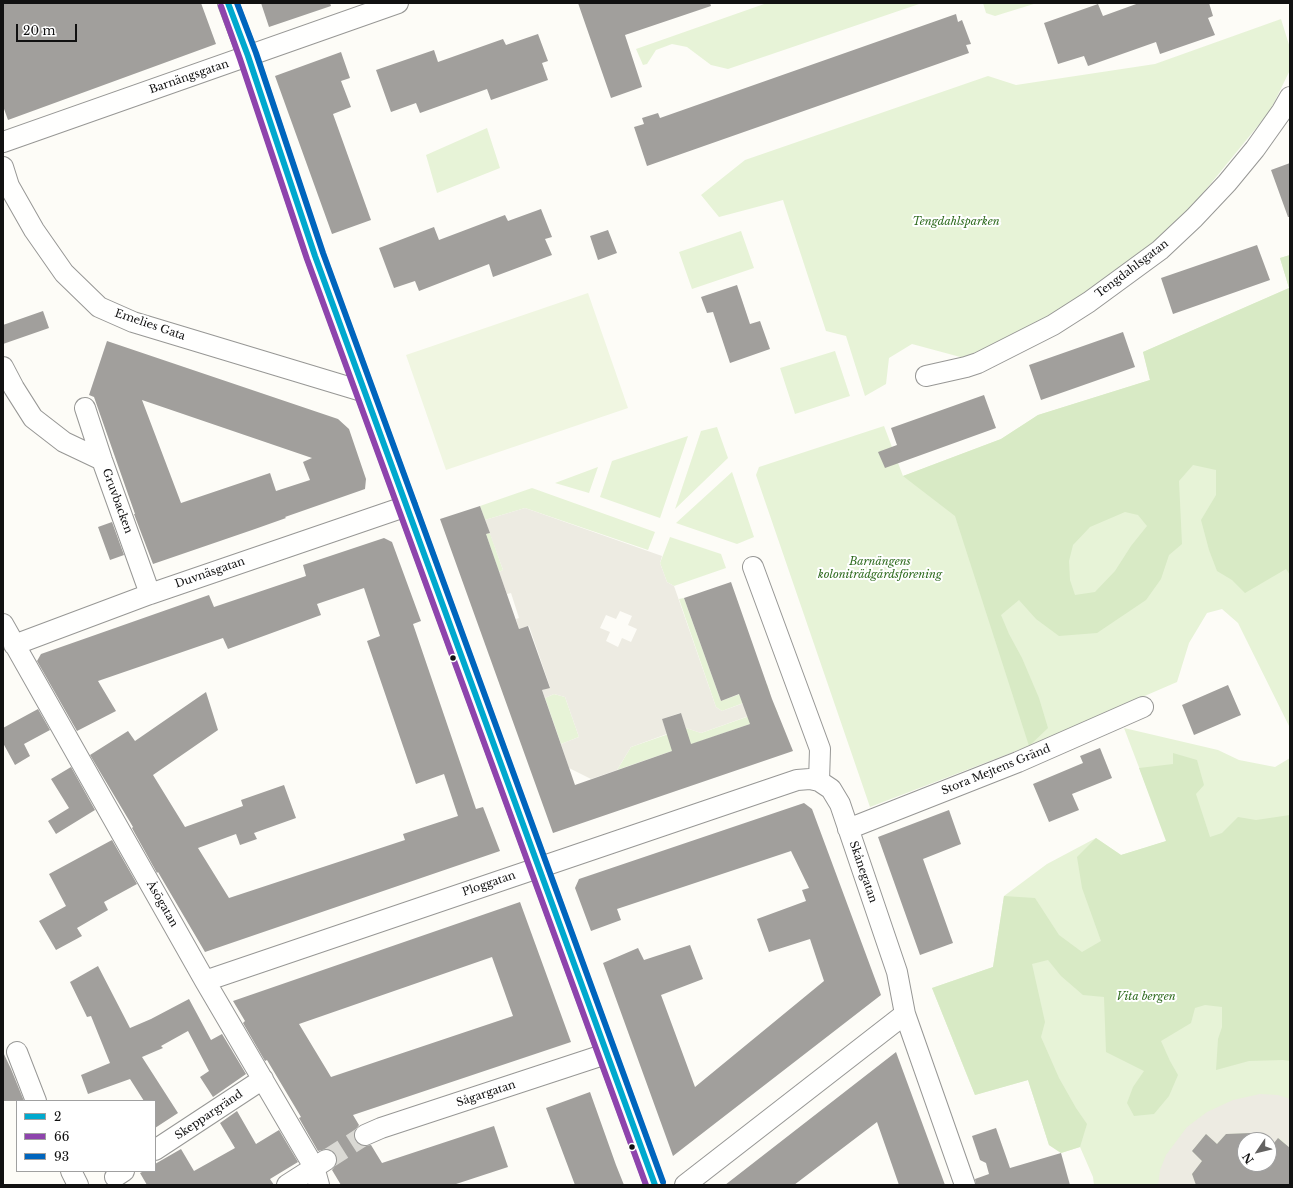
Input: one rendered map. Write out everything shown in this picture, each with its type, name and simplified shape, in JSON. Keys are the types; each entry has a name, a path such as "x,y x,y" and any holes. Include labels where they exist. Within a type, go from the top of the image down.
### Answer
{"street":[{"path":"228,3 248,56 315,256 655,1185"},
{"name":"Barnängsgatan","path":"3,142 398,3"},
{"name":"Tengdahlsgatan","path":"926,376 978,363 1053,325 1089,302 1160,250 1194,218 1227,183 1255,149 1290,97"},
{"name":"Emelies Gata","path":"3,168 9,186 34,230 64,273 99,307 132,322 365,392"},
{"path":"3,367 33,418 64,442 102,460"},
{"name":"Gruvbacken","path":"85,408 150,594"},
{"name":"Duvnäsgatan","path":"14,645 150,594 407,506"},
{"path":"753,567 820,749 819,781"},
{"name":"Åsögatan","path":"3,624 205,980 263,1079 320,1171"},
{"name":"Stora Mejtens Gränd","path":"848,829 1018,762 1143,707"},
{"name":"Ploggatan","path":"205,980 796,780 810,779 819,781"},
{"name":"Skånegatan","path":"819,781 831,789 840,804 898,972 905,1014 965,1185"},
{"path":"685,1185 905,1014"},
{"path":"17,1052 36,1100"},
{"name":"Sågargatan","path":"365,1135 388,1126 606,1054"},
{"name":"Skeppargränd","path":"156,1149 263,1079"},
{"path":"288,1185 320,1171"},
{"path":"72,1172 78,1185"}],"green space":[{"path":"767,3 922,3 728,69 711,65 687,47 672,44 656,50 647,64 643,65 636,49"},
{"path":"983,3 1037,3 995,16 986,13"},
{"name":"Tengdahlsparken","path":"1281,19 1290,48 1290,70 1270,111 1186,214 1128,264 1048,319 964,358 912,344 889,358 886,384 865,396 846,336 826,331 783,200 719,217 701,195 745,160 988,76 1016,85 1155,64"},
{"path":"487,128 500,168 437,193 426,155"},
{"path":"741,231 754,268 692,289 679,252"},
{"name":"Barnängens koloniträdgårdsförening","path":"1290,255 1290,728 1238,623 1222,609 1207,613 1189,643 1177,682 1029,746 870,807 756,475 759,467 884,426 903,476 1001,439 1038,415 1150,380 1143,352 1289,288 1280,258"},
{"path":"1290,255 1290,575 1286,569 1245,593 1232,580 1217,571 1209,550 1201,520 1216,495 1216,470 1193,465 1179,481 1182,544 1169,555 1161,579 1146,600 1097,633 1059,636 1036,619 1019,600 1001,615 1039,698 1048,728 1029,746 955,516 903,476 1001,439 1038,415 1150,380 1143,352 1289,288 1280,258","holes":["1125,512 1138,515 1147,526 1131,546 1115,571 1095,592 1075,595 1070,580 1069,561 1073,545 1090,527"]},
{"path":"588,293 628,408 446,470 406,355"},
{"path":"835,351 850,396 795,414 780,368"},
{"path":"717,427 728,458 675,509 701,431"},
{"path":"688,436 660,518 600,497 612,461"},
{"path":"598,467 589,493 555,483"},
{"path":"732,472 754,537 737,544 676,523"},
{"path":"532,488 655,532 648,550 525,508 485,520 480,506"},
{"path":"490,533 503,570 499,572 486,534"},
{"path":"670,537 721,554 726,568 674,586 667,582 660,563"},
{"path":"684,598 721,701 767,684 770,693 722,711 716,707 679,599"},
{"path":"554,694 565,697 579,737 561,744 545,698"},
{"path":"775,707 778,713 617,770 631,747 686,728 701,733"},
{"name":"Vita bergen","path":"1124,728 1218,750 1239,760 1275,767 1290,758 1290,1185 1094,1185 1093,1177 1080,1147 1061,1153 1049,1145 1028,1080 975,1095 932,988 993,967 1004,896 1047,864 1096,838 1121,855 1167,841"},
{"name":"Vita bergen","path":"1173,753 1197,760 1204,785 1196,794 1210,837 1222,833 1238,817 1256,820 1290,815 1290,1061 1249,1061 1216,1070 1218,1039 1222,1027 1222,1007 1205,1005 1195,1008 1191,1023 1161,1041 1178,1075 1169,1096 1154,1114 1134,1116 1127,1103 1133,1087 1144,1071 1106,1052 1104,997 1083,995 1061,976 1048,960 1032,964 1045,1022 1041,1037 1059,1078 1087,1124 1080,1147 1061,1153 1049,1145 1028,1080 975,1095 932,988 993,967 1004,896 1035,898 1059,935 1082,952 1101,941 1082,888 1077,857 1096,838 1121,855 1166,841 1139,768 1173,764"}],"shaded area":[{"path":"525,508 662,556 660,563 667,582 674,586 716,707 722,711 755,699 760,712 701,733 686,728 680,713 662,719 667,734 631,747 617,770 591,779 569,768 561,744 579,737 565,697 554,694 545,698 542,690 550,687 529,626 519,629 516,619 519,618 511,593 507,594 499,572 503,570 485,520","holes":["620,611 632,616 628,625 637,629 631,642 622,638 618,647 606,641 610,632 600,628 606,615 616,619"]},
{"path":"1260,1094 1278,1095 1290,1099 1290,1148 1279,1138 1277,1140 1277,1132 1237,1132 1237,1134 1226,1134 1217,1144 1206,1134 1192,1151 1202,1161 1192,1174 1196,1185 1158,1185 1160,1170 1166,1155 1187,1127 1207,1112 1233,1100"}],"building":[{"path":"3,3 201,3 216,44 8,120 3,106"},
{"path":"261,3 330,3 331,6 269,27"},
{"path":"578,3 710,3 711,6 625,35 642,87 611,98"},
{"path":"1139,3 1209,3 1213,16 1208,18 1215,35 1160,54 1156,42 1088,66 1084,56 1058,64 1044,23 1098,4 1103,16"},
{"path":"956,14 958,22 962,20 971,44 966,45 969,53 647,166 634,127 644,124 642,118 658,113 660,118"},
{"path":"538,34 548,61 542,63 548,80 491,100 487,89 420,113 416,103 391,112 376,70 434,50 438,62 503,39 506,45"},
{"path":"341,52 350,78 341,81 351,107 333,114 371,220 332,234 275,76"},
{"path":"1290,163 1290,217 1288,217 1271,170"},
{"path":"541,209 552,237 545,239 552,255 493,277 489,264 419,291 415,281 394,288 379,248 434,227 439,240 505,215 508,221"},
{"path":"608,230 617,253 598,260 590,236"},
{"path":"1257,245 1270,280 1173,314 1161,278"},
{"path":"737,285 750,324 760,321 770,349 730,363 713,312 707,313 701,297"},
{"path":"43,311 49,328 3,344 3,325"},
{"path":"1123,332 1135,367 1041,400 1029,365"},
{"path":"107,341 338,419 349,429 366,479 365,489 153,564 134,514 94,397 89,395","holes":["142,400 312,458 303,462 310,480 276,491 270,473 181,503"]},
{"path":"984,395 996,428 885,468 878,452 897,445 891,428"},
{"path":"480,506 490,533 486,534 519,629 528,626 550,688 542,690 575,785 672,751 662,719 681,713 691,744 750,724 739,694 721,701 684,598 731,582 772,699 793,751 553,833 440,519"},
{"path":"112,522 124,555 110,560 98,527"},
{"path":"384,538 392,542 421,621 413,624 476,809 483,807 500,851 205,952 158,872 157,873 132,828 133,827 90,755 128,731 135,741 206,692 218,730 153,775 185,827 243,806 241,800 284,785 296,818 254,833 257,839 240,845 236,834 198,848 229,898 405,840 403,834 458,816 444,774 416,784 367,641 380,636 364,588 317,604 321,615 228,649 223,638 98,681 116,711 77,731 37,661 41,654 209,595 214,607 306,576 303,565"},
{"path":"1228,685 1241,715 1194,735 1182,705"},
{"path":"38,709 50,730 24,744 30,756 15,765 3,743 3,728"},
{"path":"1100,748 1112,778 1072,794 1079,810 1049,822 1033,784 1083,763 1080,756"},
{"path":"71,767 95,810 56,834 48,821 69,808 51,779"},
{"path":"804,803 812,809 881,995 673,1156 603,963 638,948 644,960 690,945 703,979 661,995 695,1087 824,981 810,939 769,952 757,919 806,901 802,890 809,888 791,851 617,909 621,920 591,931 575,888 579,879"},
{"path":"949,810 961,844 923,859 953,943 920,955 878,837"},
{"path":"112,840 137,884 104,902 108,910 77,928 82,936 56,950 39,921 66,906 49,874"},
{"path":"520,902 571,1042 353,1115 359,1125 354,1133 355,1140 363,1146 371,1145 382,1163 494,1126 508,1167 453,1185 341,1185 332,1170 336,1165 336,1154 332,1150 326,1149 318,1151 299,1118 301,1117 267,1060 265,1061 243,1023 245,1021 233,1001","holes":["492,957 513,1016 331,1077 299,1024"]},
{"path":"98,966 130,1028 189,999 211,1040 222,1034 246,1074 213,1097 200,1077 209,1071 188,1031 161,1046 163,1048 142,1057 178,1113 156,1127 156,1100 143,1100 130,1079 88,1094 81,1075 110,1063 91,1016 87,1017 70,982"},
{"path":"3,1052 24,1100 3,1101"},
{"path":"896,1052 945,1185 899,1185 877,1122 794,1185 725,1185"},
{"path":"590,1092 624,1185 575,1185 546,1108"},
{"path":"237,1111 256,1144 279,1130 298,1162 270,1179 274,1185 147,1185 140,1173 156,1172 156,1163 181,1149 194,1171 235,1148 220,1123"},
{"path":"996,1128 1010,1168 1061,1153 1070,1185 976,1185 975,1179 989,1174 986,1163 980,1160 972,1136"},
{"path":"1206,1134 1217,1144 1226,1134 1237,1134 1237,1172 1277,1172 1278,1138 1290,1148 1290,1185 1196,1185 1192,1174 1202,1161 1192,1151"}],"tunnel":[{"path":"326,1160 365,1135"}],"transit line":[{"name":"2","path":"228,3 248,56 315,256 655,1185"},
{"name":"93","path":"237,3 256,53 323,253 663,1182"},
{"name":"66","path":"221,6 307,259 646,1185"}]}
